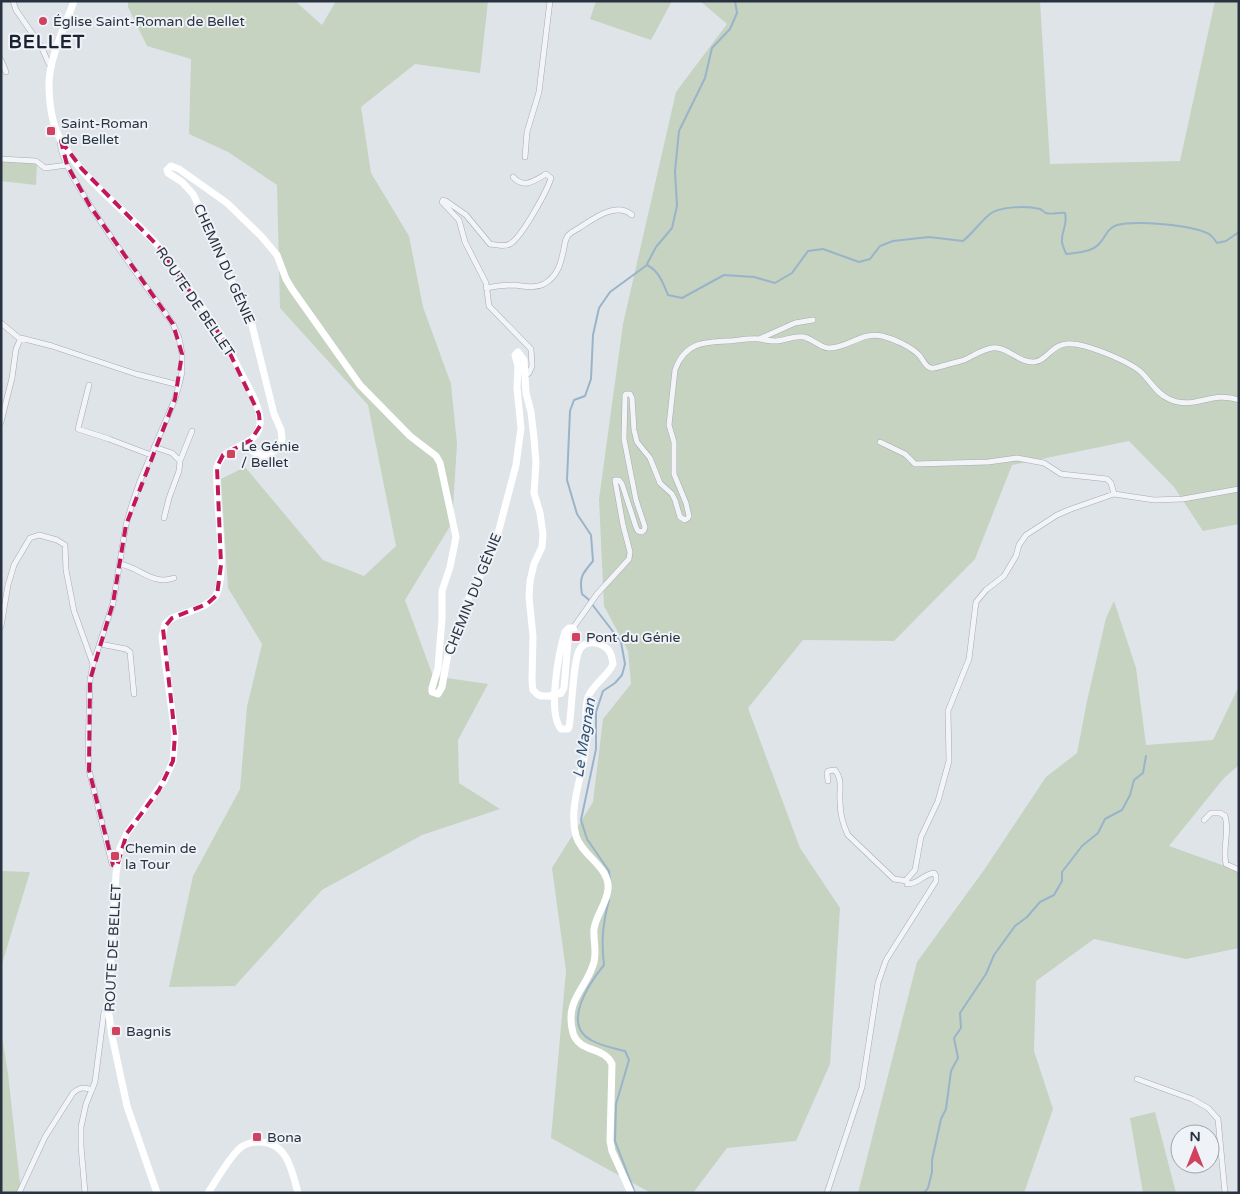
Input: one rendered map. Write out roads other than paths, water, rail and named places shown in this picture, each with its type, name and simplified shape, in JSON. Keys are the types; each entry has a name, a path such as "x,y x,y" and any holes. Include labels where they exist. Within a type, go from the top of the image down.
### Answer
{"street":[{"path":"13,1 16,10 35,37 51,65"},
{"name":"ROUTE DE BELLET","path":"74,1 51,65 49,78 50,104 61,141 82,169 159,247 223,339 257,406 260,418 260,426 257,433 244,445 234,448 223,455 217,467 221,565 221,584 217,594 207,604 172,618 163,629 162,648 175,735 174,752 169,772 164,781 122,843 117,866 108,1008 115,1052 127,1106 157,1193"},
{"path":"525,157 528,132 539,92 550,1"},
{"path":"1,60 6,72"},
{"path":"61,141 59,146 90,206 173,324 179,338 182,354 182,372 175,398 140,481 126,524 113,603 93,664 89,710 89,770 112,864 117,866"},
{"path":"1,159 36,161 45,168 68,165"},
{"name":"CHEMIN DU GÉNIE","path":"244,445 262,455 269,454 278,448 282,441 282,434 274,414 252,325 193,194 182,182 168,173 167,170 171,166 179,168 226,203 261,236 277,255 292,289 360,385 410,436 436,456 440,463 456,537 450,567 442,591 438,668 432,688 434,693 438,694 448,654 469,597 491,555 516,465 521,428 517,388 518,366 515,356 518,352 524,360 526,393 531,412 536,463 534,493 540,512 543,534 542,547 534,564 530,581 529,597 533,636 532,681 534,690 541,696 561,693 564,688 568,641 574,631 573,628 597,594 629,559 630,552 615,480 619,480 622,484 638,531 642,532 645,527 636,500 624,439 625,395 628,393 631,395 637,442 650,458 660,483 672,494 680,517 686,520 689,516 686,503 674,474 674,442 669,425 675,370 678,362 686,352 699,344 758,339 781,341 794,337 807,337 822,347 829,348 863,336 883,336 918,353 926,366 934,368 962,361 976,353 994,348 1002,349 1027,362 1035,362 1060,345 1073,344 1130,364 1143,374 1163,396 1169,399 1183,403 1192,403 1210,397 1227,397 1239,400"},
{"path":"513,177 518,182 525,184 546,174 550,178 534,212 510,244 504,246 490,244 466,215 446,200 442,202 459,220 465,242 480,270 489,306 530,349 532,366 529,373 525,376"},
{"path":"486,288 497,286 535,287 542,285 558,271 569,234 601,213 618,210 629,212 632,215"},
{"path":"758,339 795,323 813,320"},
{"path":"1,323 19,338 179,385"},
{"path":"1,422 8,397 19,338"},
{"path":"89,385 78,429 151,455"},
{"path":"1,397 8,397"},
{"path":"164,518 179,471 180,461 192,431"},
{"path":"880,442 905,454 915,464 988,462 1017,458 1044,464 1061,474 1107,478 1111,483 1114,494"},
{"path":"154,447 172,453 180,461"},
{"path":"907,881 915,870 921,837 938,801 949,761 948,711 969,659 976,602 986,590 1004,576 1026,535 1057,515 1114,494 1154,500 1183,499 1239,489"},
{"path":"1,626 8,585 14,566 30,538 39,535 57,540 65,545 66,570 74,611 93,664"},
{"path":"120,564 135,568 150,578 165,580 174,578"},
{"path":"573,628 569,628 565,632 557,671 555,708 557,722 562,729 570,727 576,661 579,650 584,644 600,644 609,651 613,664 588,697 586,747 574,814 576,837 586,854 600,867 606,876 608,892 594,929 596,952 594,962 573,1003 572,1023 576,1040 583,1046 605,1054 612,1064 610,1141 612,1151 631,1193"},
{"path":"100,644 126,649 130,652 134,694"},
{"path":"827,1193 862,1088 878,983 886,960 936,881 934,873 910,885 907,884 907,881 894,878 848,836 840,807 839,775 835,770 827,773 828,781"},
{"path":"1204,820 1211,813 1220,813 1225,816 1228,825 1224,858 1226,864 1239,870"},
{"path":"85,1193 81,1127 96,1073 104,1012 108,1008"},
{"path":"1137,1079 1192,1098 1208,1108 1218,1119 1225,1193"},
{"path":"19,1193 45,1137 73,1093 79,1088 92,1090"},
{"path":"208,1193 237,1151 249,1143 258,1142 273,1145 284,1153 289,1162 298,1193"}],"waterway":[{"path":"647,264 656,247 672,228 677,206 675,171 679,131 705,78 712,48 730,29 737,13 735,1"},
{"name":"Le Magnan","path":"610,880 609,871 587,839 581,820 596,749 596,712 603,691 615,683 622,675 625,664 621,642 588,599 582,594 582,576 593,561 591,535 577,514 567,480 570,411 574,400 585,396 591,379 593,335 599,308 610,292 647,265 658,274 668,295 682,298 724,275 754,277 775,283 792,273 808,251 823,249 859,262 870,259 880,246 893,241 929,237 963,241 990,214 1000,209 1014,207 1040,209 1048,214 1065,213 1066,222 1062,234 1062,245 1066,254 1084,252 1096,247 1108,231 1117,225 1150,223 1190,228 1209,234 1217,243 1226,241 1239,232"},
{"path":"924,1193 928,1188 941,1119 946,1109 951,1071 958,1058 954,1038 961,1028 960,1013 986,974 994,955 1015,926 1027,917 1040,902 1054,895 1062,881 1062,872 1082,846 1098,833 1105,819 1122,810 1130,795 1134,780 1143,773 1146,756"},
{"name":"Le Magnan","path":"609,900 603,932 604,965 581,1003 578,1024 582,1033 591,1040 625,1051 629,1060 616,1104 615,1141 635,1193"}],"place":[{"name":"Église Saint-Roman de Bellet","path":"43,21"},
{"name":"Saint-Roman de Bellet","path":"51,131"},
{"name":"Le Génie / Bellet","path":"231,454"},
{"name":"Pont du Génie","path":"576,637"},
{"name":"Chemin de la Tour","path":"115,856"},
{"name":"Bagnis","path":"116,1031"},
{"name":"Bona","path":"257,1137"}],"district":[{"name":"BELLET","path":"47,42"}]}
